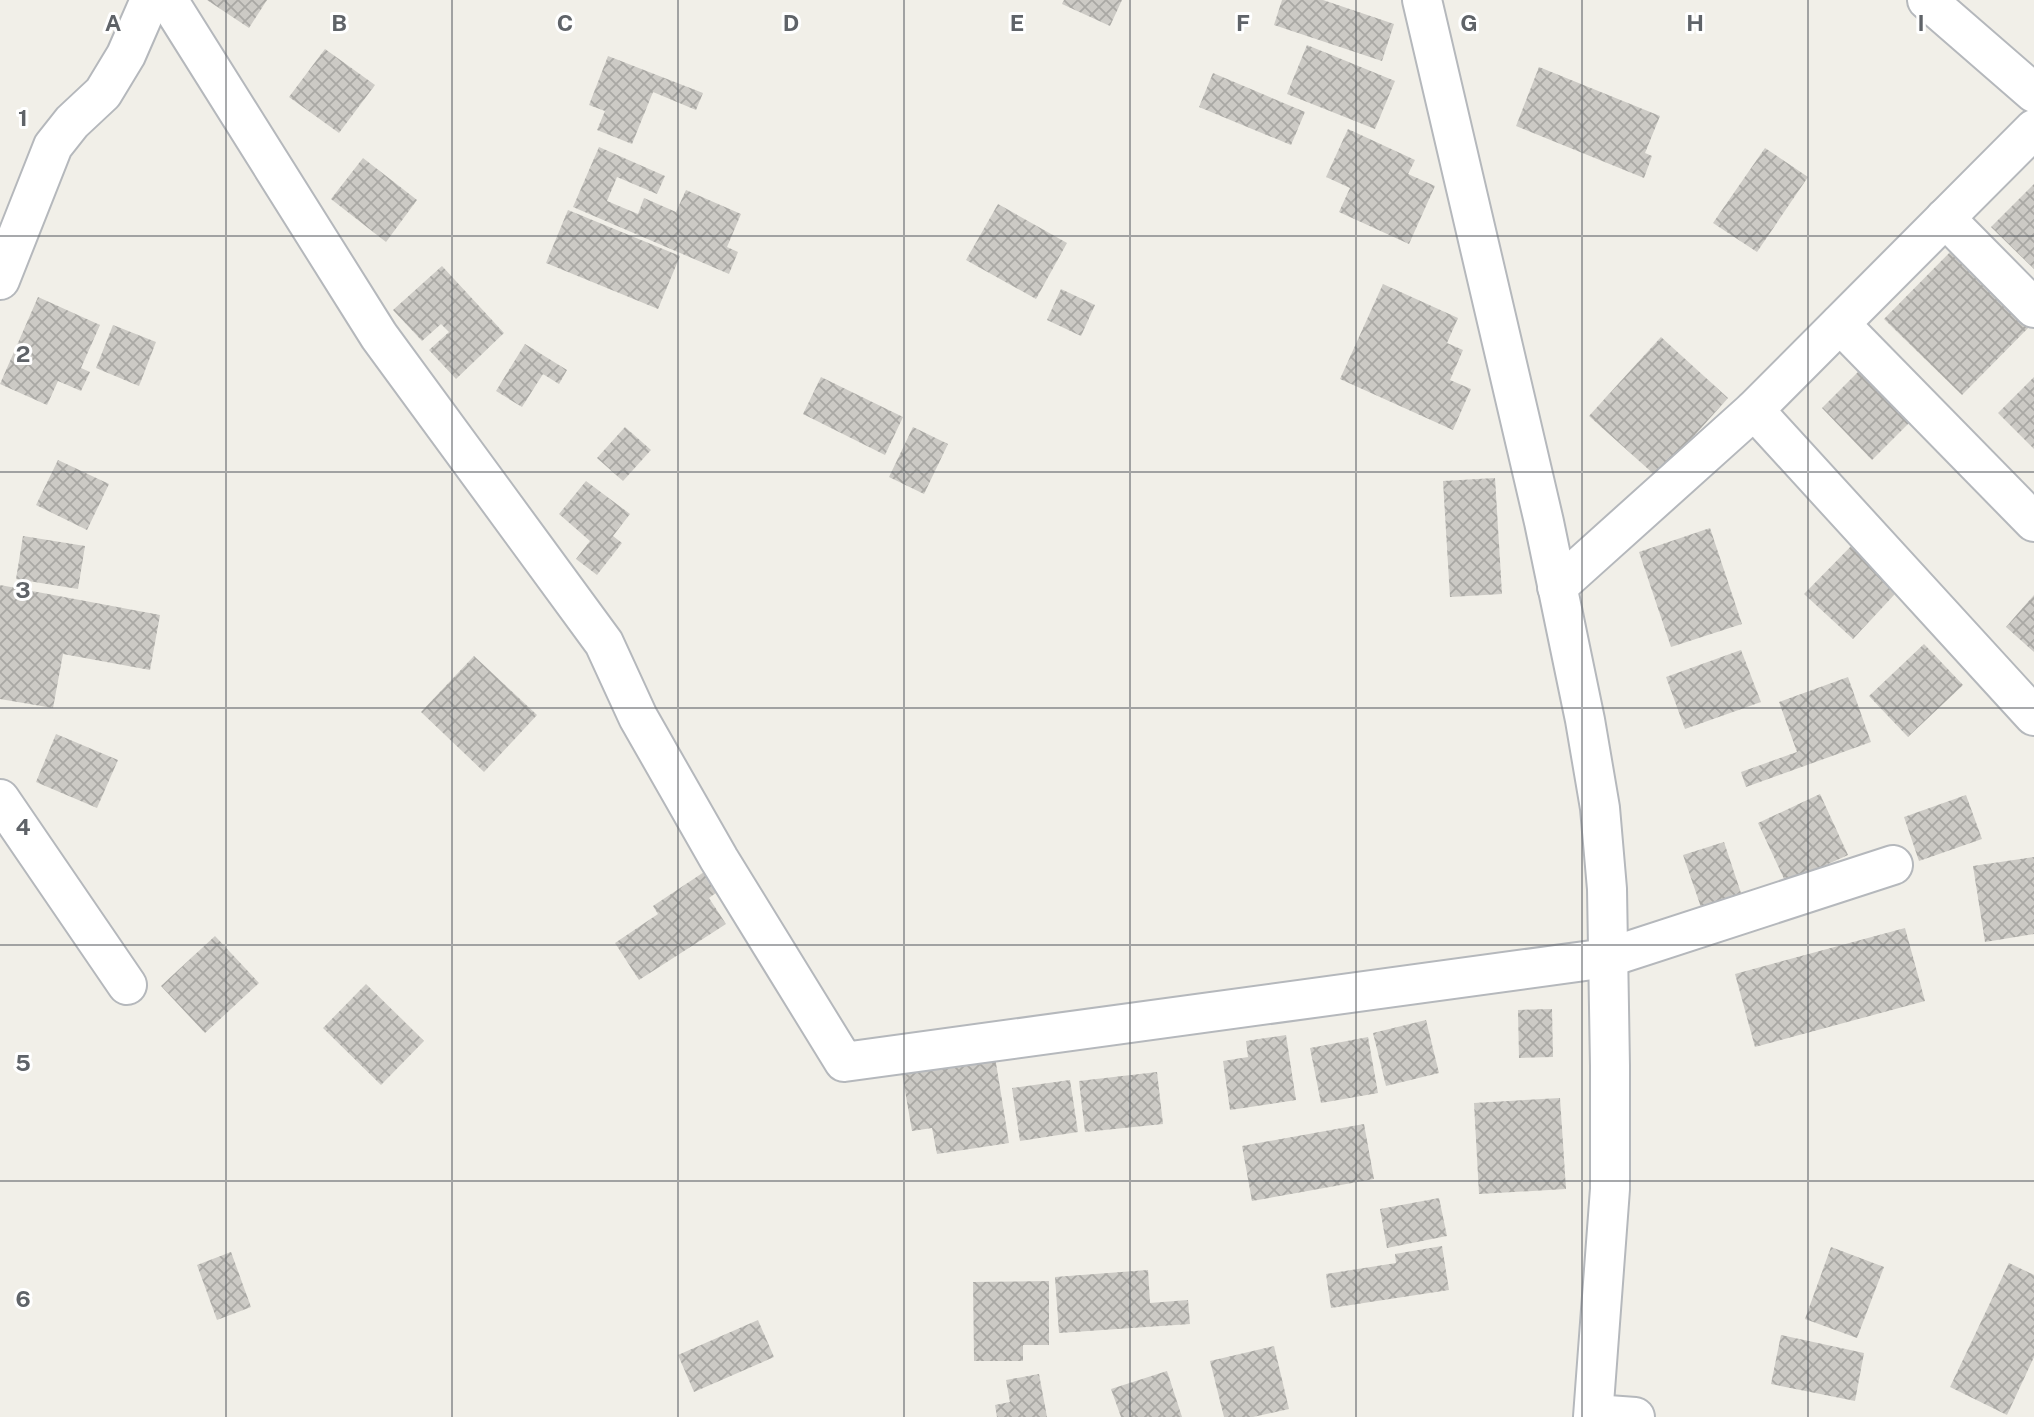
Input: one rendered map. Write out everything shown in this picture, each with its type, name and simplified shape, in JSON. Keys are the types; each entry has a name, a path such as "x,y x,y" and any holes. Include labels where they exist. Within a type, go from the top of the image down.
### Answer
{"street":[{"path":"0,280 53,146 72,122 103,93 126,55 150,0"},
{"path":"168,0 379,335 604,643 638,717 719,859 844,1062 1608,958 1893,865"},
{"path":"1422,0 1544,522 1585,720 1600,808 1607,889 1610,1189 1594,1415 1635,1417"},
{"path":"1927,0 2034,93"},
{"path":"1557,587 1754,410 2034,130"},
{"path":"1945,218 2034,307"},
{"path":"1840,324 2034,522"},
{"path":"1754,410 2034,716"},
{"path":"0,799 127,985"}],"building":[{"path":"207,0 267,0 249,28"},
{"path":"1064,0 1122,0 1110,26 1062,4"},
{"path":"1282,0 1323,0 1394,24 1382,61 1274,25"},
{"path":"1307,45 1395,81 1375,129 1287,94"},
{"path":"325,49 375,85 339,133 289,97"},
{"path":"608,56 703,93 696,110 653,92 632,144 597,130 605,111 589,105"},
{"path":"1539,67 1660,116 1645,153 1652,156 1644,178 1516,126"},
{"path":"1213,73 1305,112 1291,145 1199,107"},
{"path":"1348,129 1415,160 1408,174 1435,186 1409,244 1339,212 1350,188 1326,177"},
{"path":"599,147 665,176 657,194 617,177 607,201 638,214 644,198 676,212 686,190 741,214 727,247 738,252 729,274 573,207"},
{"path":"1765,148 1808,177 1757,252 1713,223"},
{"path":"363,158 417,200 386,242 331,199"},
{"path":"2034,184 2034,269 1991,227"},
{"path":"998,204 1067,243 1036,299 966,260"},
{"path":"568,210 680,256 658,309 546,263"},
{"path":"1962,240 2034,322 1962,395 1884,319"},
{"path":"442,266 504,333 456,379 429,350 449,332 441,324 422,341 393,310"},
{"path":"1383,284 1458,318 1447,343 1463,350 1450,380 1471,389 1453,430 1340,379"},
{"path":"1061,289 1095,305 1081,336 1047,320"},
{"path":"38,297 100,325 81,368 90,372 81,391 58,381 47,405 0,384"},
{"path":"113,325 156,342 139,386 96,368"},
{"path":"1661,337 1728,398 1657,477 1589,416"},
{"path":"525,344 567,370 559,384 543,374 522,407 496,391"},
{"path":"1867,363 1918,414 1872,460 1822,408"},
{"path":"821,377 903,417 885,455 803,414"},
{"path":"2034,377 2034,449 1998,413"},
{"path":"625,427 651,450 623,481 597,458"},
{"path":"913,427 948,444 924,494 889,477"},
{"path":"58,460 109,484 87,530 36,505"},
{"path":"1495,478 1502,594 1450,597 1443,481"},
{"path":"586,481 630,514 613,536 622,543 597,575 576,559 590,541 559,514"},
{"path":"1710,528 1742,624 1671,647 1639,552"},
{"path":"23,536 85,546 78,589 16,579"},
{"path":"1861,536 1908,580 1853,639 1804,594"},
{"path":"0,585 160,615 150,670 63,654 53,708 0,699"},
{"path":"2034,595 2034,652 2006,627"},
{"path":"1924,644 1963,685 1908,737 1869,696"},
{"path":"1741,650 1761,702 1685,729 1666,677"},
{"path":"474,656 537,715 484,772 421,712"},
{"path":"1848,677 1871,742 1746,787 1741,772 1797,752 1779,702"},
{"path":"56,734 118,760 97,808 36,782"},
{"path":"1820,794 1848,855 1786,883 1758,823"},
{"path":"1966,795 1982,839 1919,861 1904,817"},
{"path":"1724,842 1743,899 1703,913 1683,855"},
{"path":"2034,857 2034,934 1985,942 1973,866"},
{"path":"704,872 717,892 709,898 726,924 639,980 615,943 658,914 653,906"},
{"path":"1905,928 1925,1001 1755,1047 1735,974"},
{"path":"215,936 259,983 205,1033 161,986"},
{"path":"366,984 424,1041 381,1085 323,1028"},
{"path":"1552,1009 1553,1057 1519,1058 1518,1010"},
{"path":"1426,1020 1439,1073 1386,1086 1373,1033"},
{"path":"1286,1035 1296,1100 1230,1110 1223,1061 1248,1057 1246,1041"},
{"path":"1368,1037 1378,1093 1321,1103 1310,1048"},
{"path":"995,1057 1009,1143 937,1154 932,1128 912,1131 902,1073"},
{"path":"1157,1072 1163,1124 1085,1132 1079,1081"},
{"path":"1070,1080 1078,1132 1020,1141 1012,1088"},
{"path":"1560,1098 1566,1189 1479,1194 1474,1103"},
{"path":"1364,1124 1374,1179 1252,1201 1242,1146"},
{"path":"1439,1198 1447,1236 1387,1248 1380,1209"},
{"path":"1442,1246 1449,1290 1331,1308 1326,1274 1396,1263 1395,1254"},
{"path":"1831,1247 1884,1267 1857,1338 1805,1319"},
{"path":"231,1252 251,1307 217,1320 197,1265"},
{"path":"2009,1263 2034,1275 2034,1357 2007,1415 1950,1387"},
{"path":"1148,1270 1150,1303 1188,1300 1190,1324 1059,1333 1055,1277"},
{"path":"1049,1281 1049,1345 1023,1345 1023,1361 974,1361 973,1282"},
{"path":"758,1320 774,1357 694,1392 678,1355"},
{"path":"1781,1335 1864,1353 1855,1401 1771,1384"},
{"path":"1274,1346 1289,1409 1253,1417 1224,1417 1210,1361"},
{"path":"1167,1371 1182,1417 1121,1417 1111,1389"},
{"path":"1039,1374 1047,1417 997,1417 995,1405 1010,1402 1006,1380"}]}
